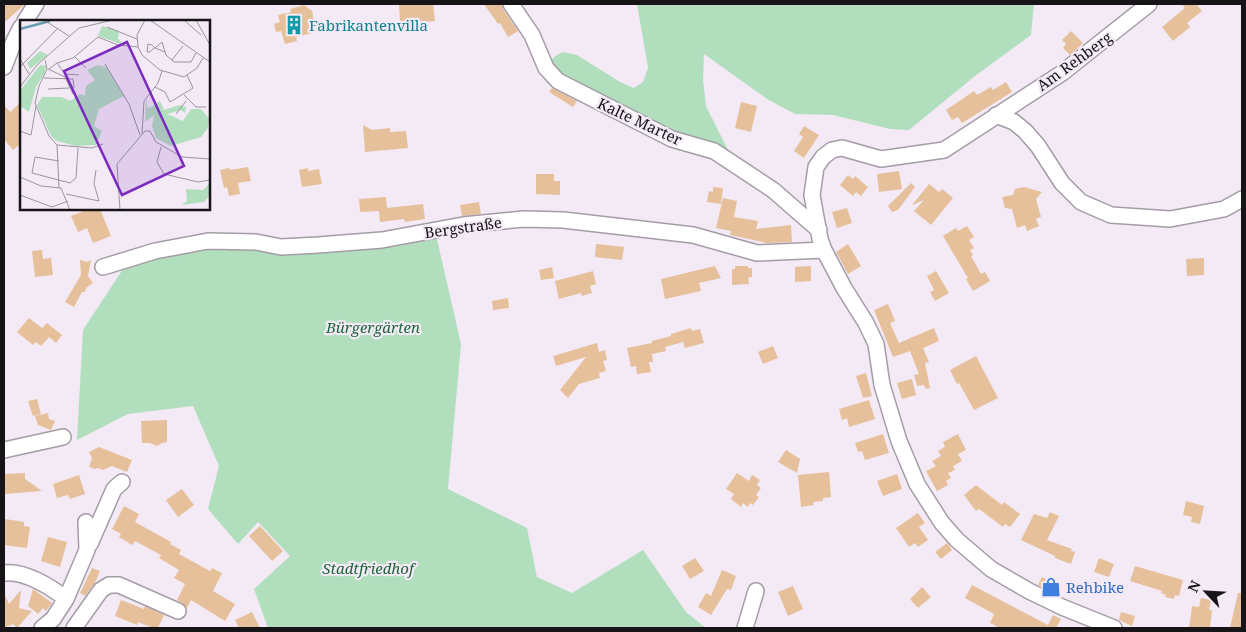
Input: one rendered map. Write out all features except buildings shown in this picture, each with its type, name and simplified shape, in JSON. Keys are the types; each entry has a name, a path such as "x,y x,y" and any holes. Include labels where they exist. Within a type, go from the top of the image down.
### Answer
{"street":[{"path":"25,20 36,4"},
{"name":"Kalte Marter","path":"511,4 532,34 546,68 558,81 672,139 714,151 773,190 821,240"},
{"name":"Am Rehberg","path":"821,240 812,194 813,177 816,167 823,157 832,150 842,148 881,159 944,150 1062,73 1149,4"},
{"path":"4,67 20,29"},
{"path":"996,115 1014,122 1025,131 1038,146 1062,183 1081,202 1111,215 1170,219 1224,209 1242,199"},
{"name":"Bergstraße","path":"103,267 154,251 208,240 256,242 281,246 318,245 382,240 463,225 524,219 563,220 692,235 757,253 821,240"},
{"path":"821,240 844,288 866,323 876,344 882,385 899,441 917,484 942,523 957,540 991,569 1062,607 1114,628"},
{"path":"4,450 63,437"},
{"path":"42,628 53,619 66,599 114,489 122,482"},
{"path":"86,522 87,550"},
{"path":"4,573 11,572 48,585 66,599"},
{"path":"74,628 101,590 109,585 119,585 178,611"},
{"path":"745,628 756,591"}],"green space":[{"path":"637,4 1034,4 1031,35 975,76 909,130 890,129 833,115 795,114 767,99 704,54 703,80 706,106 731,156 586,89 562,74 550,62 555,56 563,52 577,55 620,82 634,88 643,82 648,68"},
{"path":"436,235 461,344 448,489 527,528 537,577 572,593 643,550 686,612 706,628 268,628 254,589 290,556 258,522 238,544 208,509 219,466 193,406 128,414 77,440 83,330 125,266 211,245"}],"place":[{"name":"Fabrikantenvilla","path":"294,25"},
{"name":"Rehbike","path":"1051,587"}],"park label":[{"name":"Bürgergärten","path":"373,327"},
{"name":"Stadtfriedhof","path":"368,568"}]}
